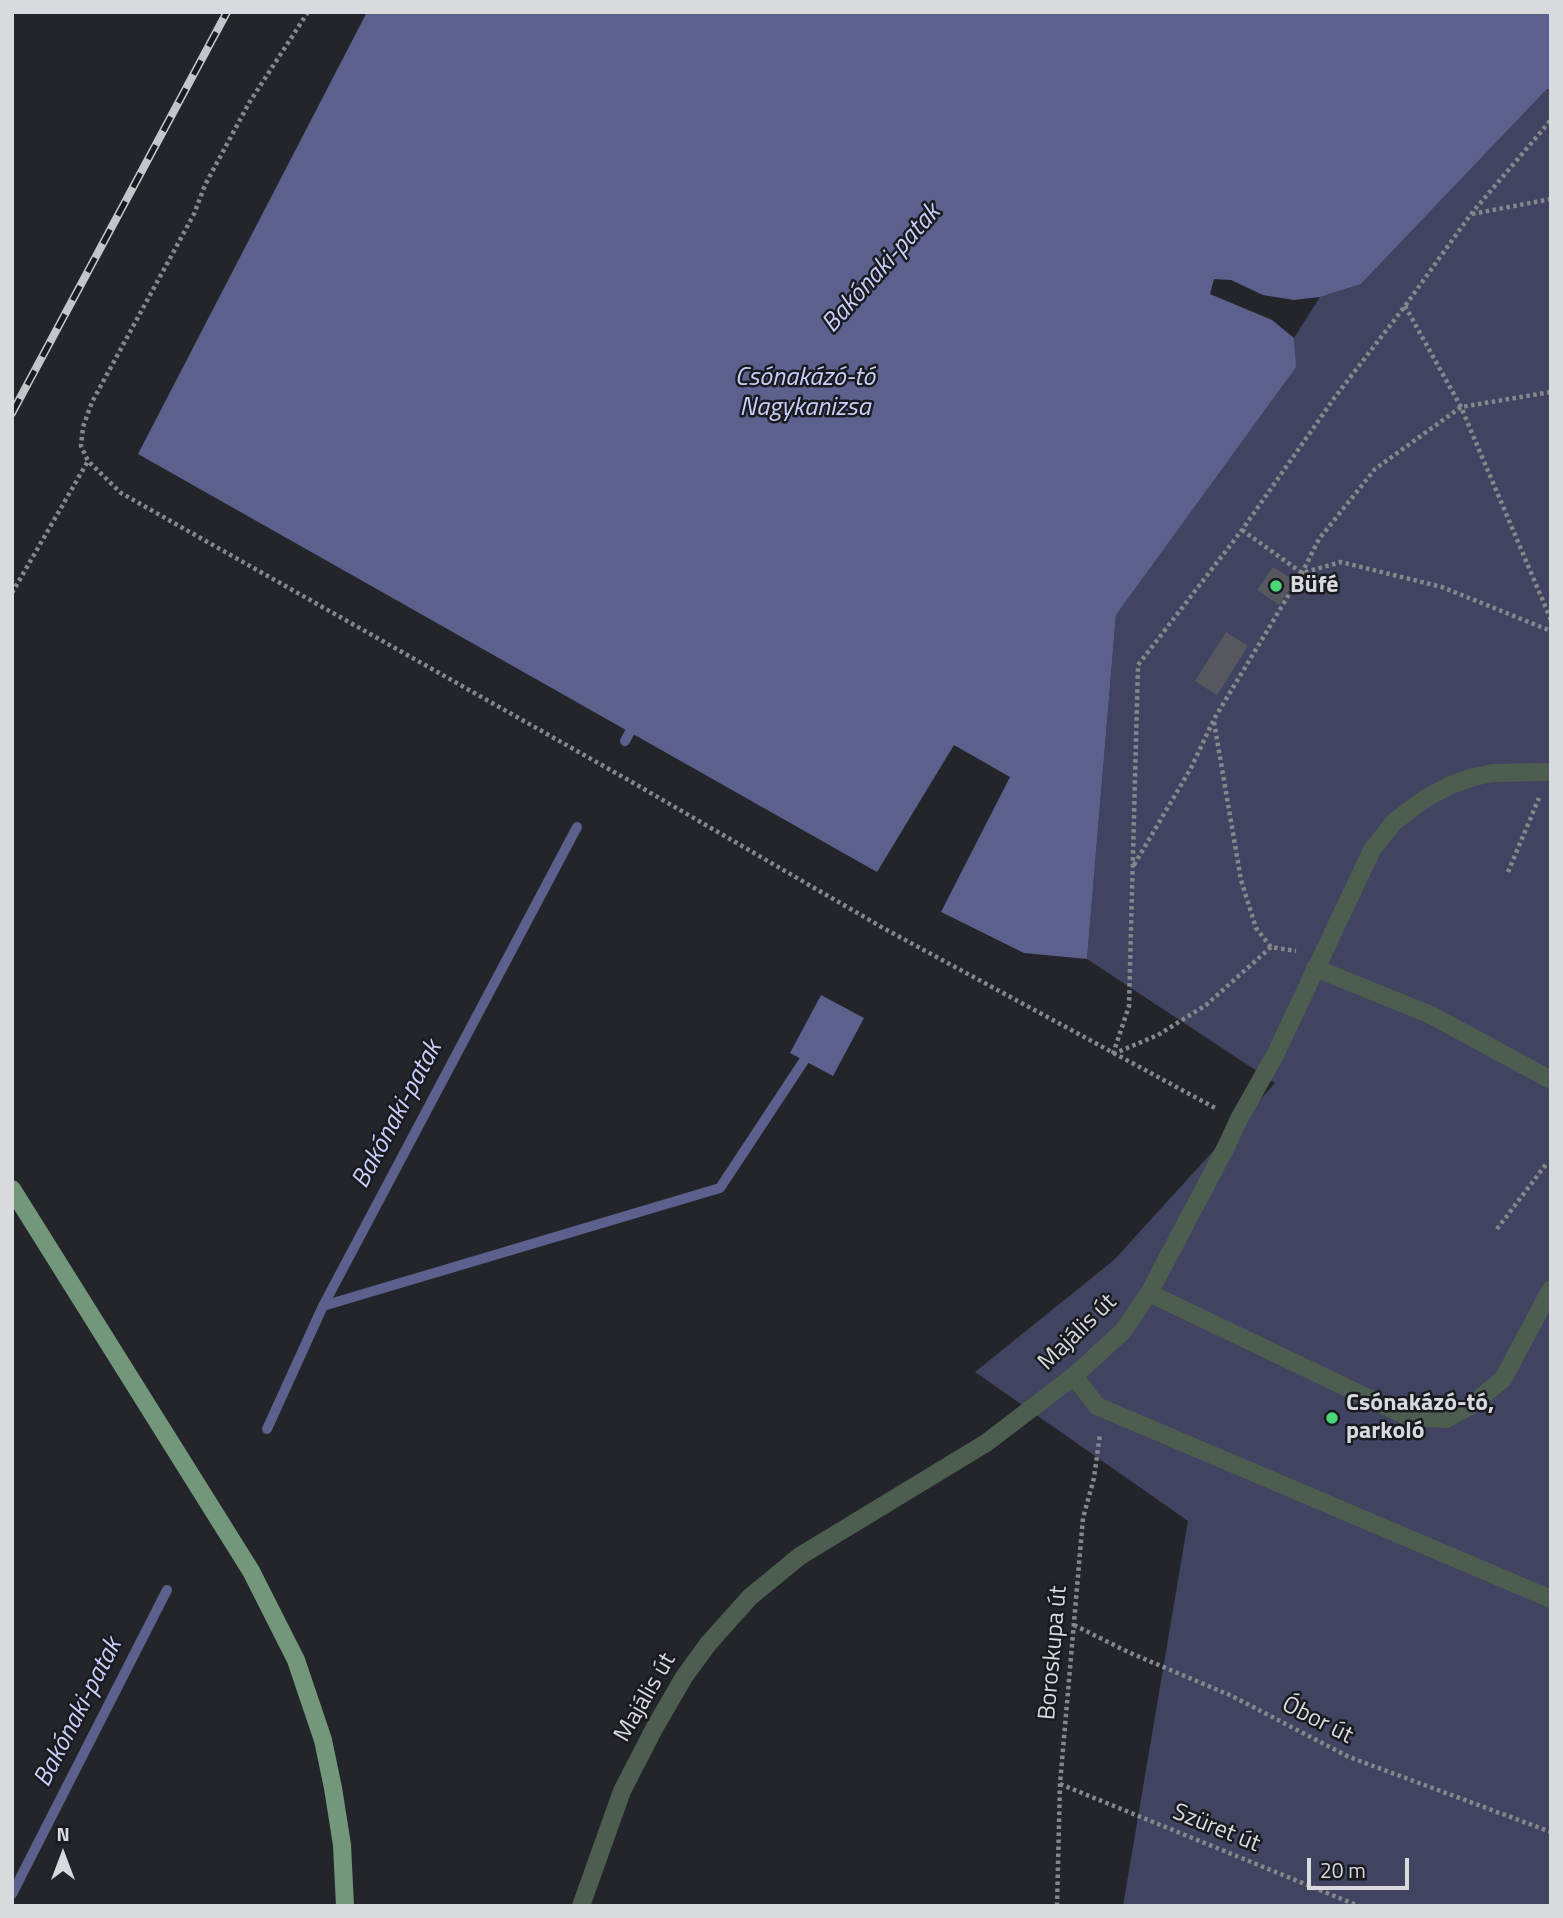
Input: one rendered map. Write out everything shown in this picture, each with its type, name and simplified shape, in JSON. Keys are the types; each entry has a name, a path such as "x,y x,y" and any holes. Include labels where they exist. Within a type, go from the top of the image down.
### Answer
{"main road":[{"path":"12,1189 251,1572 296,1660 323,1740 333,1788 342,1845 345,1906"}],"street":[{"name":"Majális út","path":"581,1906 622,1791 655,1727 684,1676 750,1597 800,1556 986,1443 1074,1376 1123,1331 1149,1293 1275,1055 1372,850 1394,822 1410,807 1451,785 1473,777 1493,773 1551,772"},
{"path":"1315,968 1431,1015 1551,1080"},
{"path":"1149,1293 1408,1417 1446,1419 1470,1406 1503,1380 1551,1289"},
{"path":"1074,1376 1097,1406 1551,1600"}],"path":[{"path":"308,12 249,103 205,185 194,214 92,402 83,427 80,446 88,461 121,493 630,781 885,929 1112,1054 1239,1119"},
{"path":"1112,1054 1129,1006 1138,665 1242,530 1335,397 1471,214 1551,120"},
{"path":"1471,214 1551,199"},
{"path":"1405,306 1461,407 1551,621"},
{"path":"1134,865 1191,768 1214,719 1302,573 1319,539 1375,469 1461,407 1551,392"},
{"path":"12,593 88,461"},
{"path":"1242,530 1302,573"},
{"path":"1302,573 1341,562 1442,587 1551,631"},
{"path":"1112,1054 1158,1035 1206,1005 1271,947 1256,928 1241,880 1214,719"},
{"path":"1508,872 1551,772"},
{"path":"1497,1230 1547,1163"},
{"name":"Boroskupa út","path":"1057,1906 1060,1784 1083,1518 1094,1478 1100,1437 1097,1406"},
{"name":"Óbor út","path":"1074,1625 1128,1652 1232,1696 1349,1757 1551,1832"},
{"name":"Szüret út","path":"1060,1784 1359,1906"}],"shaded area":[{"path":"1547,89 1551,89 1551,1906 1123,1906 1188,1521 975,1372 1114,1260 1275,1083 1087,959 1116,615 1295,367 1294,338 1320,297 1361,284"}],"water":[{"name":"Csónakázó-tó Nagykanizsa","path":"367,12 1551,12 1551,89 1547,89 1361,284 1320,297 1294,338 1296,367 1116,615 1087,959 1024,953 941,912 1010,777 954,745 877,872 138,454"},
{"path":"821,995 864,1018 833,1076 790,1053"}],"pier":[{"path":"1214,279 1231,280 1263,295 1294,300 1320,297 1294,338 1272,320 1210,294"}],"building":[{"name":"Büfé","path":"1273,567 1295,581 1279,605 1257,590"},
{"path":"1226,632 1248,646 1217,695 1195,681"}],"waterway":[{"name":"Bakónaki-patak","path":"625,741 635,722"},
{"name":"Bakónaki-patak","path":"267,1429 323,1306 577,827"},
{"path":"323,1306 720,1188 811,1050"},
{"name":"Bakónaki-patak","path":"12,1894 167,1590"}],"railway":[{"path":"12,413 227,12"}],"place":[{"name":"Büfé","path":"1276,586"},
{"name":"Csónakázó-tó, parkoló","path":"1332,1418"}]}
